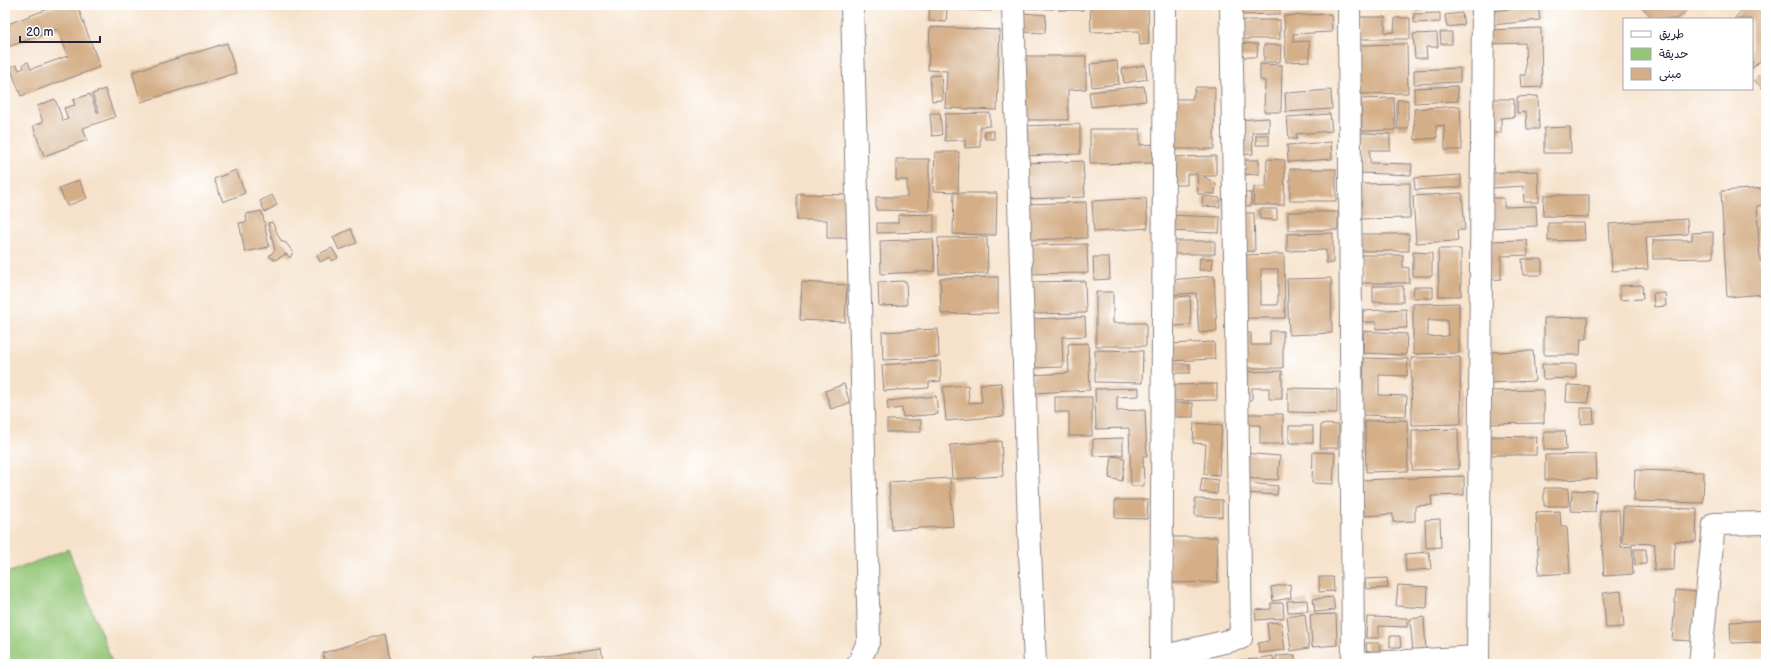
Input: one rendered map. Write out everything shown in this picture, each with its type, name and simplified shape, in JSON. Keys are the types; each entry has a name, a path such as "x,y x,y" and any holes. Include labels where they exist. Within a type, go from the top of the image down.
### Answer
{"street":[{"path":"852,5 869,640 858,664"},
{"path":"1013,5 1029,528 1035,664"},
{"path":"1165,5 1161,660 1241,638 1231,5"},
{"path":"1349,5 1353,664 1478,661 1483,5"},
{"path":"1700,664 1714,524 1766,522"}],"green space":[{"path":"68,549 113,664 5,664 5,574"}],"building":[{"path":"59,5 77,5 100,67 21,96 10,67 17,65 19,70 24,68 23,64 28,62 31,69 68,56 58,29 5,48 5,25"},
{"path":"930,5 992,5 992,11 947,9 946,22 929,21"},
{"path":"1023,5 1054,5 1054,9 1023,8"},
{"path":"1059,5 1083,5 1083,10 1059,10"},
{"path":"1090,5 1148,5 1149,44 1140,45 1139,31 1091,32"},
{"path":"1238,5 1280,5 1280,14 1238,15"},
{"path":"1415,5 1450,5 1450,6 1415,9"},
{"path":"1640,5 1683,5 1687,10 1678,18 1652,18"},
{"path":"1747,5 1766,5 1766,55 1753,68 1753,18 1735,18"},
{"path":"1538,6 1540,20 1493,25 1492,11"},
{"path":"1023,13 1046,15 1045,33 1022,32"},
{"path":"1440,13 1440,22 1414,23 1414,14"},
{"path":"1462,13 1464,25 1447,27 1445,15"},
{"path":"1331,14 1332,32 1293,34 1293,42 1309,41 1310,61 1286,62 1284,16"},
{"path":"1359,17 1385,17 1385,33 1394,32 1395,18 1410,18 1410,39 1358,39"},
{"path":"1241,20 1280,20 1280,39 1241,39"},
{"path":"930,27 1000,30 997,110 945,108 947,71 928,70"},
{"path":"1541,28 1542,87 1521,88 1520,75 1526,75 1525,43 1491,44 1490,30"},
{"path":"1440,32 1452,32 1452,44 1441,44"},
{"path":"1437,33 1438,47 1426,47 1427,58 1415,58 1413,34"},
{"path":"227,43 236,73 141,102 132,72"},
{"path":"1237,43 1258,44 1257,57 1236,57"},
{"path":"1407,44 1408,93 1361,94 1360,45"},
{"path":"1264,45 1281,45 1280,62 1264,62"},
{"path":"1025,56 1086,56 1086,89 1068,90 1068,120 1025,120"},
{"path":"1117,61 1119,84 1092,87 1090,64"},
{"path":"1260,64 1282,65 1281,112 1264,112 1265,81 1260,80"},
{"path":"1145,65 1147,79 1124,83 1122,69"},
{"path":"1460,68 1460,82 1414,84 1414,70"},
{"path":"1766,69 1766,92 1754,80"},
{"path":"941,75 943,100 932,101 930,76"},
{"path":"1144,86 1146,101 1091,107 1089,92"},
{"path":"1457,86 1458,101 1414,103 1414,88"},
{"path":"1196,87 1215,87 1214,149 1169,149 1170,99 1192,99"},
{"path":"105,89 115,117 83,128 87,140 44,156 33,126 43,122 37,106 55,99 63,121 68,119 64,108 75,105 73,100 90,94 97,112 99,112 92,94"},
{"path":"1331,90 1332,109 1286,112 1285,93"},
{"path":"1538,96 1539,129 1527,129 1526,112 1517,113 1517,97"},
{"path":"1394,98 1395,130 1362,131 1361,99"},
{"path":"1490,99 1514,99 1514,117 1501,118 1501,133 1490,133"},
{"path":"1397,100 1408,100 1408,129 1397,129"},
{"path":"1460,106 1462,150 1445,150 1444,125 1436,126 1437,138 1415,140 1414,109"},
{"path":"930,113 940,113 942,135 932,136"},
{"path":"990,113 990,126 980,127 980,147 965,148 965,140 945,141 945,114"},
{"path":"1330,114 1332,131 1296,134 1297,139 1289,139 1287,117"},
{"path":"1269,118 1269,132 1252,132 1253,154 1237,155 1235,120"},
{"path":"1080,124 1080,154 1024,156 1023,126"},
{"path":"1570,127 1571,153 1544,153 1544,128"},
{"path":"1090,129 1140,129 1140,145 1155,144 1156,163 1090,164"},
{"path":"985,131 994,131 994,139 985,139"},
{"path":"1361,133 1390,134 1390,150 1370,150 1370,163 1412,164 1411,175 1360,173"},
{"path":"1256,135 1269,135 1269,145 1256,145"},
{"path":"1331,142 1332,159 1288,162 1287,145"},
{"path":"935,152 959,152 958,192 933,191"},
{"path":"1216,156 1216,176 1203,176 1216,184 1215,194 1198,194 1197,174 1187,174 1187,185 1169,185 1169,157"},
{"path":"896,159 929,159 929,211 876,210 876,197 907,197 907,180 896,180"},
{"path":"1267,159 1285,160 1284,205 1253,205 1254,187 1266,187"},
{"path":"1238,160 1259,160 1259,174 1238,175"},
{"path":"1083,161 1085,197 1025,199 1024,163"},
{"path":"1290,169 1336,169 1336,201 1290,201"},
{"path":"236,170 245,193 223,202 214,179"},
{"path":"1538,171 1539,202 1524,202 1523,186 1491,188 1490,173"},
{"path":"1461,175 1461,187 1415,190 1414,178"},
{"path":"79,180 87,198 67,206 59,188"},
{"path":"1410,183 1410,218 1358,219 1358,184"},
{"path":"1766,188 1766,205 1757,206 1760,261 1766,261 1766,294 1727,297 1721,191"},
{"path":"954,193 997,193 996,235 953,234"},
{"path":"1236,193 1251,193 1251,206 1236,206"},
{"path":"1462,193 1465,230 1457,230 1458,241 1416,243 1413,196"},
{"path":"797,194 853,195 852,238 827,238 827,220 797,220"},
{"path":"272,195 277,205 265,212 260,201"},
{"path":"1544,195 1589,195 1589,217 1543,216"},
{"path":"1203,196 1220,198 1220,207 1202,206"},
{"path":"1146,198 1148,228 1094,232 1092,201"},
{"path":"1489,198 1504,198 1504,207 1536,206 1537,226 1490,228"},
{"path":"1086,202 1087,238 1026,240 1025,204"},
{"path":"1260,209 1277,209 1277,220 1260,219"},
{"path":"262,211 269,247 245,252 239,223 247,222 246,214"},
{"path":"1288,212 1338,212 1338,230 1288,230"},
{"path":"1236,213 1254,213 1255,251 1237,252"},
{"path":"934,214 934,232 877,233 877,223 898,223 898,215"},
{"path":"1167,215 1220,217 1219,233 1166,231"},
{"path":"1687,219 1688,234 1646,237 1648,269 1612,271 1609,224"},
{"path":"272,222 281,241 286,243 293,252 290,258 286,254 275,260 269,256 275,250 268,223"},
{"path":"1548,223 1584,223 1585,240 1548,241"},
{"path":"351,229 357,243 339,250 333,237"},
{"path":"1713,232 1713,258 1653,259 1653,240 1692,240 1692,233"},
{"path":"1333,233 1333,263 1326,263 1326,250 1287,251 1287,234"},
{"path":"1361,234 1409,234 1409,251 1361,251"},
{"path":"987,237 988,273 939,274 938,238"},
{"path":"933,239 935,271 881,274 880,241"},
{"path":"1527,240 1528,255 1501,256 1501,279 1489,280 1489,241"},
{"path":"1167,241 1215,241 1215,254 1167,254"},
{"path":"1087,244 1088,273 1028,274 1027,245"},
{"path":"332,248 338,258 332,261 330,257 320,262 317,255"},
{"path":"1438,249 1461,249 1461,296 1439,296"},
{"path":"1413,252 1432,253 1432,276 1413,276"},
{"path":"1284,254 1285,318 1239,318 1238,255","holes":["1261,269 1278,269 1278,305 1261,305"]},
{"path":"1361,255 1403,255 1403,267 1409,268 1409,283 1361,283"},
{"path":"1093,257 1109,257 1110,279 1094,280"},
{"path":"1200,258 1213,259 1212,270 1199,270"},
{"path":"1522,259 1542,259 1542,275 1523,275"},
{"path":"1214,276 1217,331 1199,333 1196,293 1170,295 1169,280"},
{"path":"998,277 998,313 941,314 940,278"},
{"path":"1331,278 1332,333 1289,335 1287,279"},
{"path":"906,281 907,305 879,306 878,282"},
{"path":"1085,281 1086,313 1030,314 1029,282"},
{"path":"802,282 847,285 845,322 800,320"},
{"path":"1642,285 1643,299 1620,300 1620,286"},
{"path":"1373,286 1403,286 1403,302 1373,302"},
{"path":"1414,287 1433,287 1433,298 1413,298"},
{"path":"1096,292 1113,292 1113,323 1146,323 1146,346 1096,346"},
{"path":"1653,293 1665,293 1666,306 1654,307"},
{"path":"1190,296 1191,325 1174,326 1173,297"},
{"path":"1459,303 1459,353 1413,354 1413,304","holes":["1428,320 1447,320 1448,336 1428,337"]},
{"path":"1406,309 1407,328 1376,329 1376,322 1363,322 1363,311"},
{"path":"1085,317 1086,336 1062,337 1063,367 1031,368 1029,319"},
{"path":"1587,317 1587,339 1581,339 1580,355 1544,355 1544,318"},
{"path":"938,329 939,357 883,360 882,332"},
{"path":"1270,331 1283,331 1283,368 1241,368 1241,333 1251,333 1251,345 1270,345"},
{"path":"1364,331 1407,334 1406,355 1363,353"},
{"path":"1214,342 1215,359 1170,361 1169,344"},
{"path":"1088,343 1090,390 1033,393 1033,375 1069,373 1068,344"},
{"path":"1095,350 1143,351 1142,383 1095,382"},
{"path":"1533,351 1535,381 1488,383 1487,352"},
{"path":"1460,357 1461,424 1412,425 1411,358"},
{"path":"1364,358 1408,359 1407,376 1379,375 1379,395 1407,396 1406,416 1362,415"},
{"path":"940,361 941,381 929,382 929,388 884,391 882,365"},
{"path":"1170,364 1190,364 1190,373 1170,373"},
{"path":"1542,364 1576,364 1576,378 1543,379"},
{"path":"1282,371 1282,399 1269,399 1269,388 1252,388 1252,400 1241,400 1240,372"},
{"path":"1001,383 1004,416 946,421 943,387 968,385 969,403 982,402 980,384"},
{"path":"844,384 850,403 831,409 825,391"},
{"path":"1217,384 1217,400 1170,401 1170,385"},
{"path":"1567,385 1589,386 1588,403 1566,402"},
{"path":"1139,388 1139,396 1117,397 1117,411 1145,410 1147,456 1143,456 1144,486 1131,486 1129,428 1096,429 1095,389"},
{"path":"1288,388 1337,389 1337,413 1288,412"},
{"path":"1544,390 1544,423 1487,424 1486,391"},
{"path":"936,396 938,414 903,417 902,408 888,410 887,401"},
{"path":"1055,397 1092,397 1092,436 1069,436 1069,412 1055,412"},
{"path":"1170,403 1193,403 1193,417 1170,417"},
{"path":"1581,408 1593,408 1594,423 1581,424"},
{"path":"1239,414 1283,414 1283,444 1260,444 1260,425 1239,425"},
{"path":"887,420 921,420 921,432 887,432"},
{"path":"1407,420 1408,471 1366,472 1365,421"},
{"path":"1194,423 1222,425 1219,475 1204,474 1206,444 1193,443"},
{"path":"1321,424 1339,425 1338,448 1320,448"},
{"path":"1289,426 1313,426 1313,443 1289,443"},
{"path":"1458,429 1459,469 1412,470 1412,430"},
{"path":"1544,431 1565,431 1566,450 1544,450"},
{"path":"1486,436 1537,437 1536,455 1486,455"},
{"path":"1123,438 1123,455 1093,456 1093,439"},
{"path":"1001,441 1003,476 952,479 950,445"},
{"path":"1313,452 1335,453 1333,484 1312,483"},
{"path":"1242,453 1280,456 1278,480 1240,478"},
{"path":"1596,454 1597,479 1545,480 1545,455"},
{"path":"1112,456 1125,458 1122,481 1109,478"},
{"path":"1635,470 1704,472 1703,503 1634,501"},
{"path":"1464,476 1464,495 1431,496 1432,505 1415,506 1415,521 1393,522 1393,514 1364,516 1363,480"},
{"path":"950,478 953,526 892,530 889,482"},
{"path":"1202,478 1218,480 1217,494 1200,492"},
{"path":"1247,483 1278,486 1277,495 1246,493"},
{"path":"1544,488 1568,488 1569,506 1544,506"},
{"path":"1572,490 1596,491 1595,512 1571,511"},
{"path":"1195,499 1222,500 1222,517 1195,516"},
{"path":"1115,500 1148,500 1147,519 1115,518"},
{"path":"1623,507 1697,509 1696,542 1675,541 1674,570 1654,570 1655,544 1622,543"},
{"path":"1619,510 1621,547 1632,546 1633,574 1604,576 1600,511"},
{"path":"1560,511 1561,526 1567,526 1570,573 1539,575 1536,512"},
{"path":"1440,519 1441,547 1426,548 1425,520"},
{"path":"1169,537 1217,537 1218,582 1170,583"},
{"path":"1634,549 1646,549 1646,564 1635,565"},
{"path":"1429,552 1431,569 1406,571 1405,554"},
{"path":"1319,577 1333,577 1334,591 1319,592"},
{"path":"1387,578 1388,588 1366,589 1365,579"},
{"path":"1290,584 1291,598 1273,601 1271,587"},
{"path":"1398,585 1428,587 1427,608 1396,606"},
{"path":"1676,590 1698,592 1693,641 1672,640"},
{"path":"1621,591 1624,627 1606,628 1603,593"},
{"path":"1333,597 1335,610 1315,612 1313,599"},
{"path":"1307,600 1308,611 1288,612 1287,601"},
{"path":"1271,603 1283,603 1284,618 1256,620 1255,610 1271,609"},
{"path":"1305,614 1309,648 1291,651 1287,617"},
{"path":"1336,614 1337,645 1312,647 1310,615"},
{"path":"1367,617 1407,618 1407,627 1379,626 1379,638 1366,638"},
{"path":"1424,617 1426,652 1413,653 1410,619"},
{"path":"1766,620 1766,642 1731,643 1730,622"},
{"path":"1281,622 1285,650 1259,653 1258,643 1269,641 1267,623"},
{"path":"385,634 391,664 325,664 323,653"},
{"path":"1390,636 1400,636 1401,647 1390,647"},
{"path":"1366,643 1379,643 1380,655 1367,656"},
{"path":"601,648 604,664 533,664 533,658"},
{"path":"1295,655 1295,664 1276,664 1276,656"},
{"path":"1273,656 1274,664 1261,664 1261,658"},
{"path":"1258,659 1258,664 1240,664 1240,660"},
{"path":"1234,661 1235,664 1220,664 1220,663"}]}
